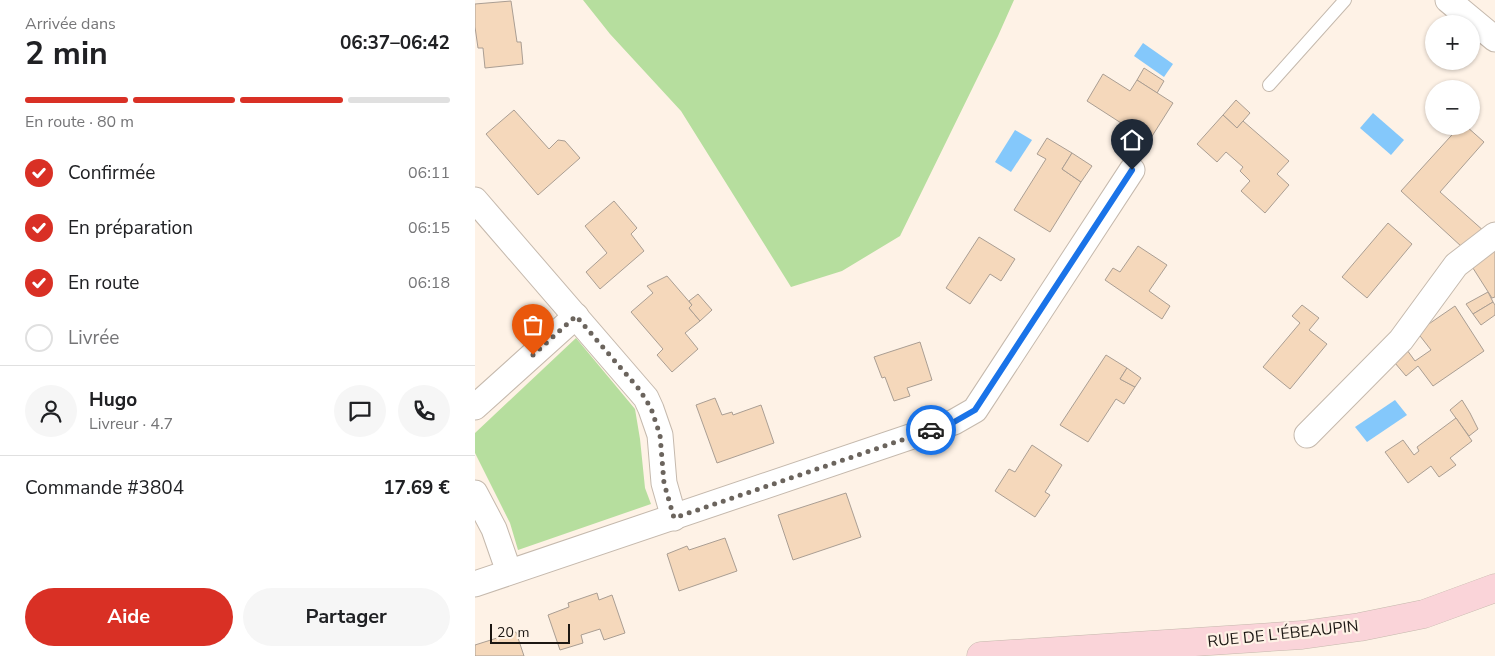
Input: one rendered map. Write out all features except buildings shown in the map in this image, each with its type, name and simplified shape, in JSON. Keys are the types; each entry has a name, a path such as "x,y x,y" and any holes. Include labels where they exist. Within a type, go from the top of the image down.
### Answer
{"street":[{"path":"1448,0 1495,38"},
{"path":"475,584 954,422 975,410 1132,170"},
{"path":"475,200 639,389 651,408 660,435 664,483 674,518"},
{"path":"1307,435 1401,340 1456,265 1495,235"},
{"path":"475,406 576,316"},
{"path":"475,493 494,529 509,572"},
{"name":"RUE DE L'ÉBEAUPIN","path":"981,656 1302,635 1360,627 1424,614 1495,588"}],"lane":[{"path":"1269,85 1345,0"}],"green space":[{"path":"583,0 1014,0 900,236 842,271 791,287 681,111 610,34"},
{"path":"576,338 635,409 645,488 651,504 518,550 510,523 475,453 475,433"}],"water":[{"path":"1143,43 1173,64 1164,77 1134,56"},
{"path":"1373,113 1404,140 1391,155 1360,128"},
{"path":"1015,130 1032,140 1011,172 995,162"},
{"path":"1395,400 1407,415 1367,442 1355,427"}],"way so far":[{"path":"533,355 576,316 639,389 651,408 660,435 664,483 674,518 931,430"}],"route":[{"path":"931,430 954,422 975,410 1132,170"}]}
